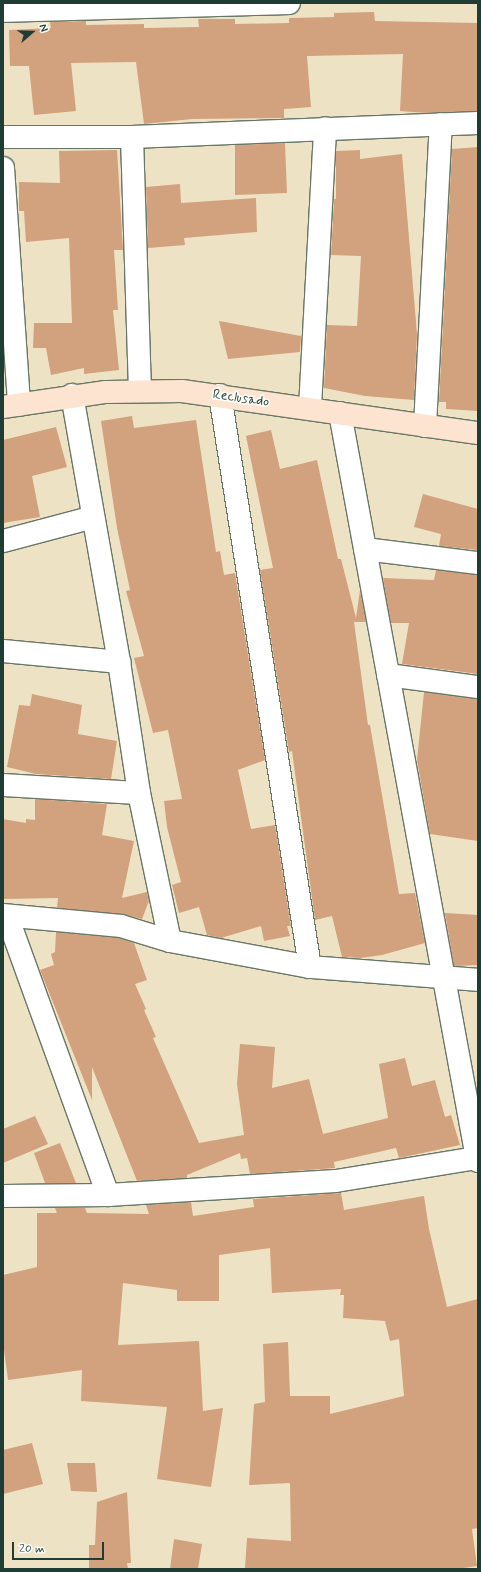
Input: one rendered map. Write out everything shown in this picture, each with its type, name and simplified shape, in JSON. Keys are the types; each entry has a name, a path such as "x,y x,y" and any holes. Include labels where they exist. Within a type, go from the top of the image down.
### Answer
{"street":[{"path":"3,11 50,6 289,3"},
{"path":"3,137 132,137 478,123"},
{"path":"425,426 441,124"},
{"path":"310,408 325,128"},
{"path":"132,137 140,389"},
{"path":"3,168 11,406"},
{"name":"Reclusado","path":"11,406 72,396 140,389 220,395 478,433"},
{"path":"220,395 310,967"},
{"path":"72,396 119,662 139,793 170,941"},
{"path":"3,1196 108,1195 336,1181 478,1159 340,413"},
{"path":"3,541 93,517"},
{"path":"365,549 478,563"},
{"path":"3,651 119,662"},
{"path":"388,675 478,687"},
{"path":"3,785 139,793"},
{"path":"108,1195 5,915 121,926 170,941 310,967 478,980"}],"building":[{"path":"374,12 375,21 478,23 478,111 427,113 400,111 403,54 307,56 311,107 284,109 284,118 192,119 144,124 136,62 71,63 76,111 34,115 29,66 10,66 9,30 51,28 50,22 86,21 86,25 144,24 144,28 199,27 198,19 235,19 235,24 289,23 289,18 334,17 334,13"},
{"path":"285,143 287,193 235,195 235,145"},
{"path":"478,147 478,411 446,409 446,402 439,402 452,149"},
{"path":"117,150 123,250 114,250 118,310 113,310 119,370 84,374 84,368 51,375 46,348 33,348 34,323 72,323 69,238 26,242 24,211 19,211 19,182 60,183 59,151"},
{"path":"360,150 360,159 402,154 417,334 414,400 365,396 324,388 327,325 357,326 361,256 331,255 334,199 336,199 336,151"},
{"path":"180,184 181,203 256,198 257,232 184,238 185,245 148,248 146,187"},
{"path":"219,321 301,336 300,352 228,359"},
{"path":"132,416 134,428 196,420 216,552 220,551 224,575 235,573 265,760 238,770 251,829 275,825 291,926 287,926 290,936 264,941 261,926 221,938 207,935 199,907 179,913 172,885 181,882 167,827 164,801 182,799 168,730 153,733 134,658 144,656 126,591 130,590 117,528 101,421"},
{"path":"56,427 67,467 32,476 40,517 3,523 3,440"},
{"path":"271,430 280,469 317,460 338,559 341,559 356,618 360,590 366,622 354,622 368,725 370,725 399,894 415,893 425,943 382,955 361,958 342,957 332,916 315,920 292,751 289,752 260,570 273,568 246,436"},
{"path":"423,494 478,509 478,550 439,546 441,534 414,527"},
{"path":"436,570 478,575 478,674 402,664 409,623 391,623 383,578 434,580"},
{"path":"424,692 478,699 478,841 430,834 417,760"},
{"path":"32,694 82,705 78,734 117,741 111,779 36,774 7,767 19,705 30,706"},
{"path":"35,799 107,804 102,835 134,841 122,898 147,892 149,901 142,919 122,914 57,908 58,898 3,899 3,819 26,823 26,819 35,820"},
{"path":"445,913 478,915 478,965 454,966"},
{"path":"56,932 119,938 134,943 147,980 135,984 146,1009 144,1010 156,1037 153,1038 199,1143 244,1135 237,1084 240,1044 275,1047 272,1088 309,1079 323,1134 388,1118 379,1064 405,1058 412,1086 435,1080 445,1117 451,1115 460,1145 399,1158 396,1148 334,1162 335,1168 250,1174 247,1158 241,1159 240,1153 187,1175 187,1178 137,1181 92,1067 92,1100 40,970 54,965 51,954 55,952"},
{"path":"35,1116 48,1144 3,1163 3,1129"},
{"path":"60,1143 76,1183 45,1183 34,1153"},
{"path":"341,1193 344,1210 424,1196 429,1229 447,1307 478,1299 478,1528 472,1529 477,1566 457,1569 245,1568 247,1538 291,1541 290,1483 249,1485 254,1404 265,1402 263,1344 288,1342 290,1396 330,1396 330,1414 404,1396 399,1339 390,1341 385,1321 343,1318 344,1295 340,1295 341,1289 272,1293 270,1248 219,1255 219,1301 177,1301 177,1290 123,1283 118,1345 199,1341 203,1411 223,1408 211,1487 157,1479 167,1407 81,1401 82,1370 8,1380 3,1342 3,1275 37,1267 37,1213 57,1213 55,1208 85,1208 87,1213 149,1214 146,1205 191,1202 193,1216 254,1207 253,1199"},
{"path":"32,1443 43,1484 3,1494 3,1450"},
{"path":"67,1463 95,1463 97,1492 71,1491"},
{"path":"127,1492 131,1563 127,1563 128,1569 89,1569 89,1545 95,1545 97,1502"},
{"path":"174,1539 202,1544 198,1569 170,1569"}]}
